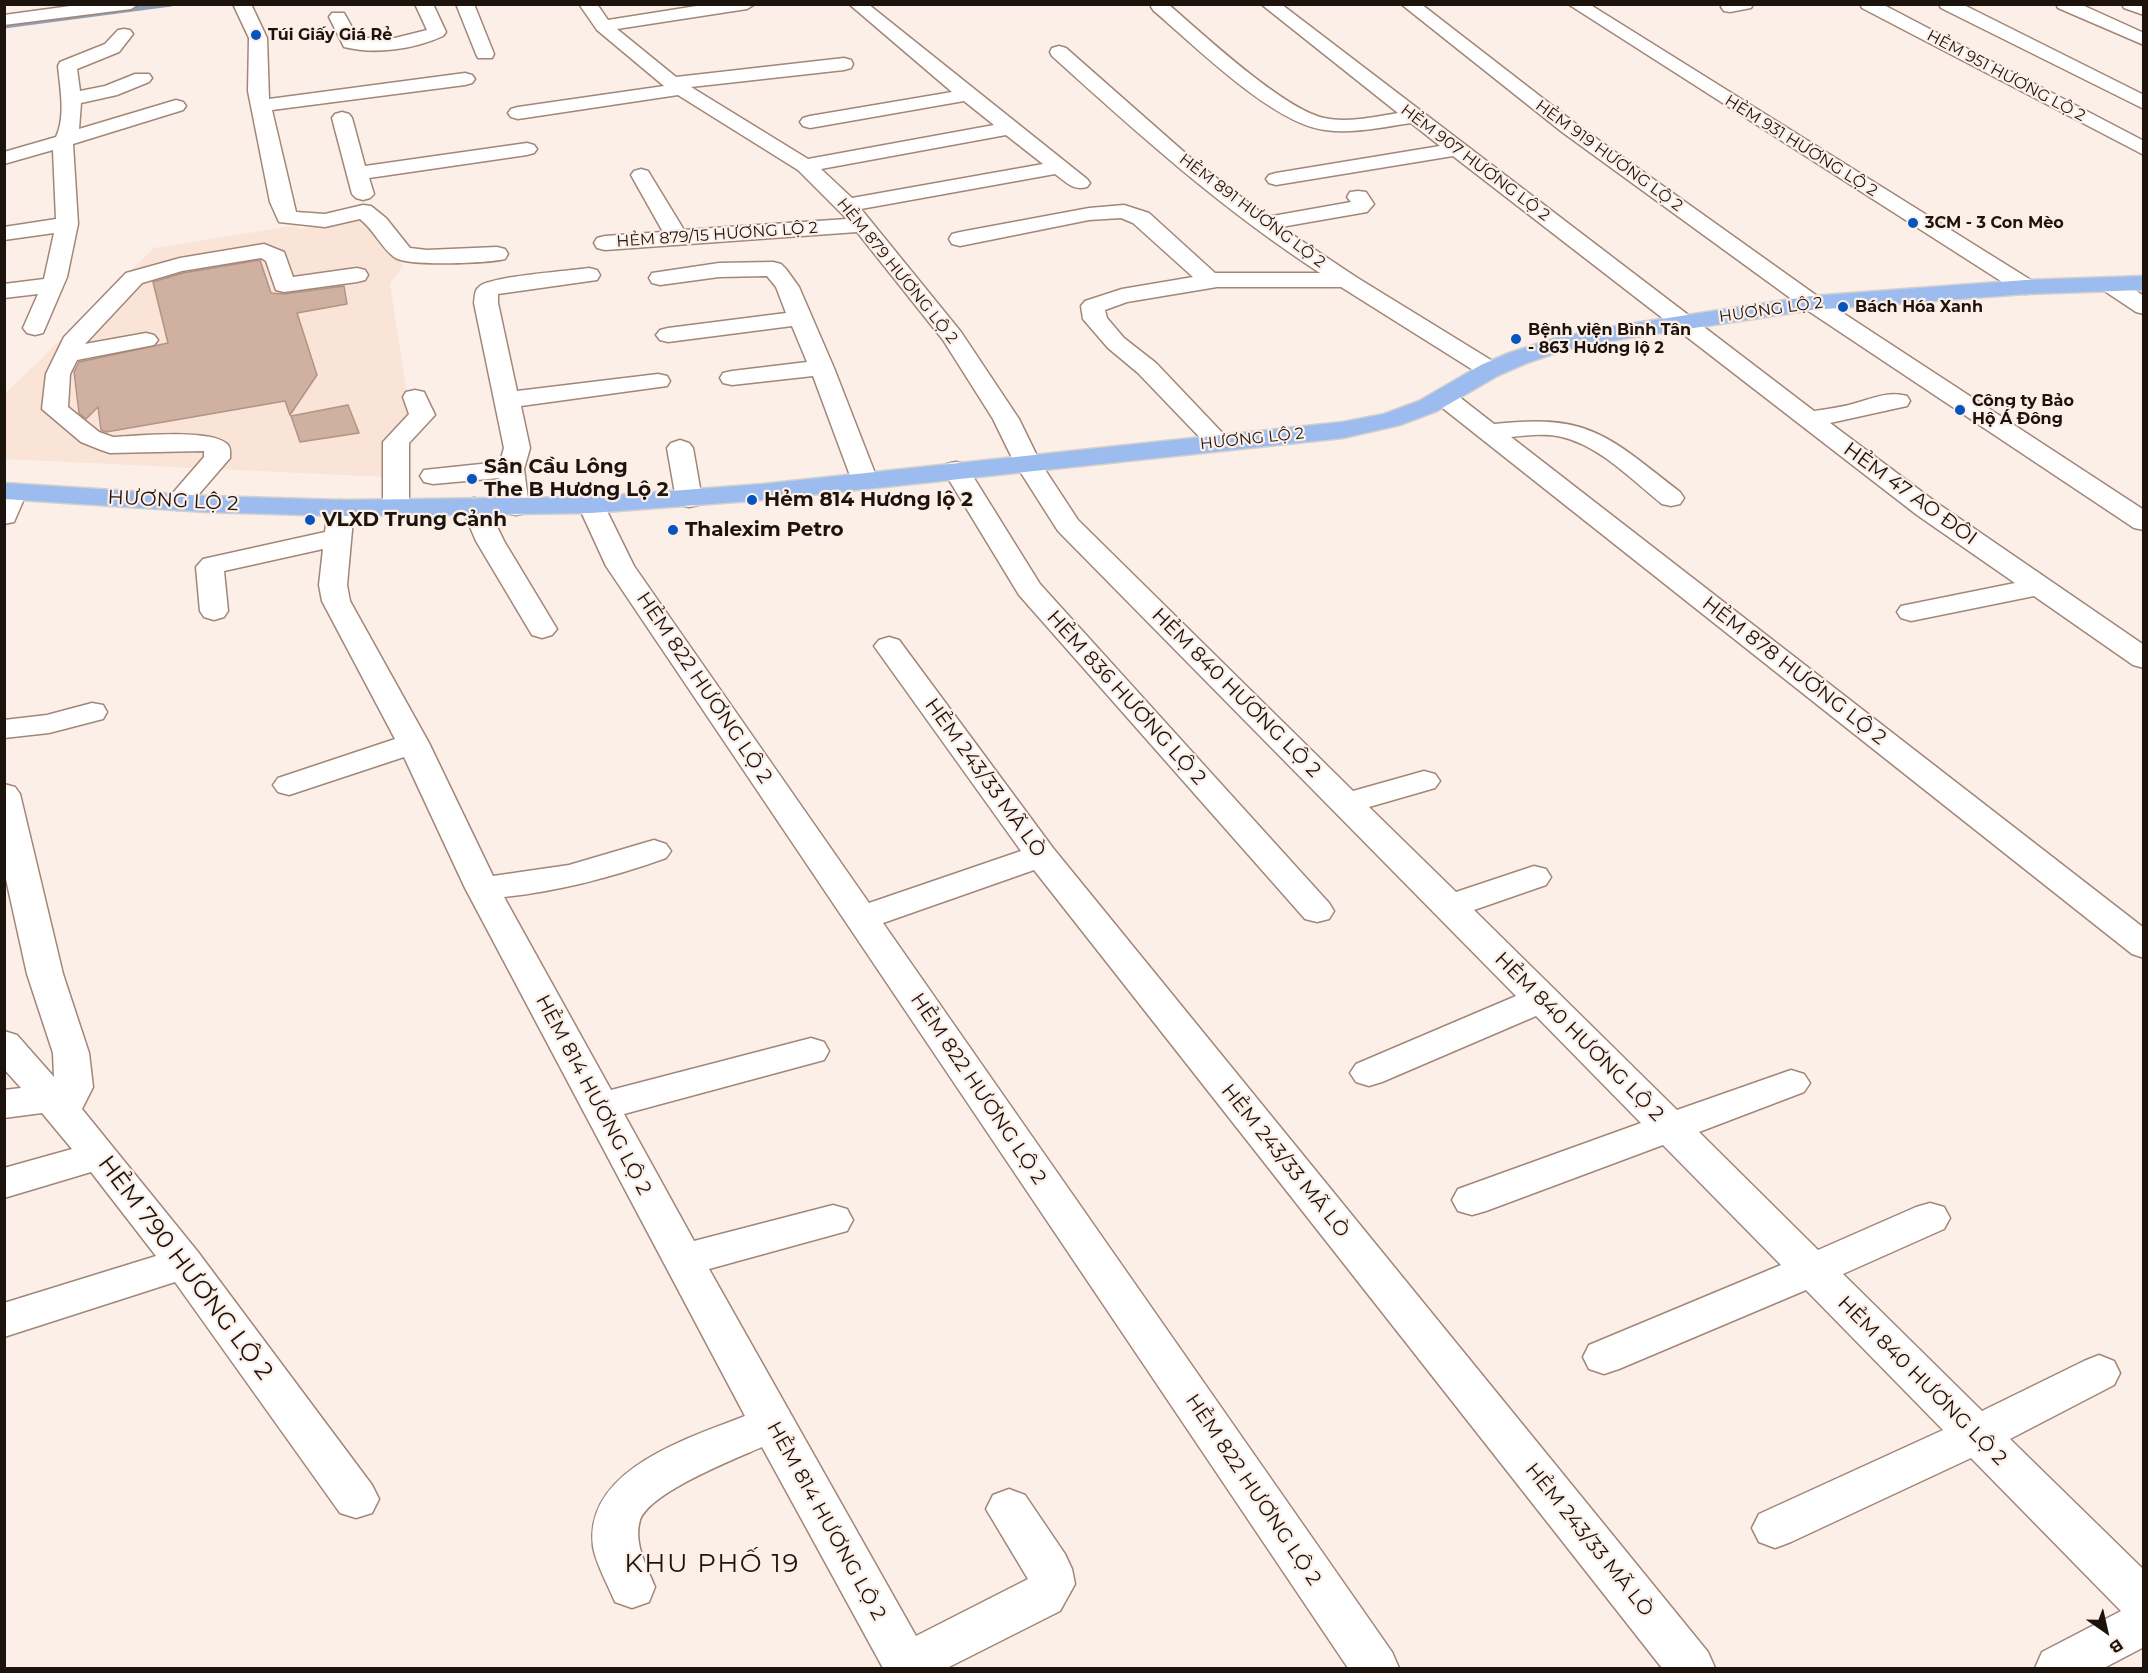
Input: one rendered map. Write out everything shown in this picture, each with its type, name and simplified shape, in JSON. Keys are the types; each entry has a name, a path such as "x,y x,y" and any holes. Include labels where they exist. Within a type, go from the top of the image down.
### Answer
{"main road":[{"name":"HƯƠNG LỘ 2","path":"8,500 178,502 340,523 396,508 591,505 689,499 1352,428 1391,420 1444,397 1490,370 1563,343 1812,303 2026,287 2144,283"}],"street":[{"path":"6,14 131,4"},
{"path":"242,4 258,38 258,91 281,202 287,217 318,223 342,219 363,211"},
{"path":"338,17 351,43 369,45 427,38 437,32 424,4"},
{"path":"465,4 485,54"},
{"name":"HẺM 879 HƯƠNG LỘ 2","path":"588,4 603,26 678,86 805,166 847,205 953,337 1005,419 1027,462"},
{"path":"603,26 747,4"},
{"path":"857,4 1080,183"},
{"name":"HẺM 907 HƯƠNG LỘ 2","path":"1269,4 1681,323"},
{"name":"HẺM 919 HƯƠNG LỘ 2","path":"1409,4 1569,128 1812,303 2144,522"},
{"name":"HẺM 931 HƯƠNG LỘ 2","path":"1576,4 2026,287"},
{"name":"HẺM 951 HƯƠNG LỘ 2","path":"1868,4 2144,148"},
{"path":"1947,4 2144,103"},
{"path":"2064,4 2144,40"},
{"path":"2130,4 2144,10"},
{"path":"1161,7 1234,68 1302,117 1322,123 1351,124 1415,117"},
{"path":"35,328 52,285 67,224 63,143 69,131 71,99 67,66 112,48 124,34"},
{"name":"HẺM 891 HƯƠNG LỘ 2","path":"1059,52 1151,135 1262,224 1344,280 1490,370"},
{"path":"518,113 678,86 844,64"},
{"path":"71,99 110,91 142,78"},
{"path":"261,106 465,79"},
{"path":"810,122 968,95"},
{"path":"706,104 739,99"},
{"path":"5,154 63,143 116,123 176,106"},
{"path":"2080,115 2144,108"},
{"path":"342,118 363,195 363,211"},
{"path":"805,166 1010,128"},
{"path":"357,173 527,149"},
{"path":"1276,179 1459,149"},
{"path":"847,205 1059,167"},
{"path":"641,175 677,237"},
{"path":"1262,224 1359,207 1363,204 1358,197"},
{"path":"960,239 1089,214 1124,210 1141,218 1210,281"},
{"path":"363,211 378,223 403,254 427,257 496,254"},
{"path":"4,234 67,224"},
{"name":"HẺM 879/15 HƯƠNG LỘ 2","path":"605,243 864,225"},
{"path":"178,502 217,458 217,448 206,442 111,445 90,437 55,409 58,374 72,346 134,278 180,265 264,251 276,257 284,285 357,275"},
{"path":"660,278 719,270 773,269 785,279 865,481"},
{"path":"516,507 511,469 517,448 486,303 487,291 496,287 589,275"},
{"path":"1218,442 1147,368 1116,343 1095,319 1093,306 1122,296 1210,281 1344,280"},
{"path":"4,291 52,285"},
{"path":"2111,285 2144,307"},
{"path":"668,334 800,318"},
{"name":"HẺM 47 AO ĐÔI","path":"1681,323 1927,509 2144,659"},
{"path":"72,346 147,333"},
{"path":"732,378 822,368"},
{"path":"508,400 658,381"},
{"path":"396,508 396,442 405,430 422,415 415,397"},
{"name":"HẺM 878 HƯƠNG LỘ 2","path":"1444,397 2144,946"},
{"path":"1809,420 1898,401"},
{"path":"1489,432 1520,428 1574,432 1594,440 1671,498"},
{"path":"680,448 689,499"},
{"name":"HẺM 840 HƯƠNG LỘ 2","path":"1027,462 1068,525 1540,1000 2144,1602"},
{"path":"433,476 511,469"},
{"name":"HẺM 836 HƯƠNG LỘ 2","path":"956,470 1029,589 1317,911"},
{"name":"HẺM 822 HƯƠNG LỘ 2","path":"591,505 620,566 1375,1668"},
{"path":"474,506 490,541 542,629"},
{"path":"214,611 210,567 340,523"},
{"name":"HẺM 814 HƯƠNG LỘ 2","path":"340,523 333,585 336,601 413,743 482,888 682,1260 907,1667"},
{"path":"1911,612 2038,587"},
{"name":"HẺM 243/33 MÃ LÒ","path":"889,646 1041,856 1691,1668"},
{"path":"4,729 49,724 92,712"},
{"path":"289,785 413,743"},
{"path":"1345,803 1425,781"},
{"path":"4,794 45,974 71,1053 74,1087 57,1105 4,1104"},
{"path":"482,888 530,885 604,868 654,851"},
{"path":"861,918 1041,856"},
{"path":"1449,907 1534,877"},
{"path":"1369,1073 1540,1000"},
{"name":"HẺM 790 HƯƠNG LỘ 2","path":"4,1044 100,1155 184,1263 356,1499"},
{"path":"600,1107 811,1051"},
{"path":"1472,1200 1671,1129 1791,1083"},
{"path":"4,1183 100,1155"},
{"path":"1604,1357 1930,1218"},
{"path":"682,1260 833,1220"},
{"path":"4,1320 184,1263"},
{"path":"1775,1528 1976,1435 2099,1373"},
{"path":"632,1587 616,1547 618,1513 643,1485 700,1453 772,1424"},
{"path":"907,1667 1043,1596 1052,1584 1049,1569 1009,1509"},
{"path":"2059,1668 2144,1623"}],"shaded area":[{"path":"365,219 403,266 390,284 411,420 387,477 5,459 5,394 154,248 293,226 301,229"}],"building":[{"path":"260,260 271,293 284,294 344,286 347,304 297,313 317,375 290,415 285,401 106,432 101,430 98,407 86,419 79,413 74,372 79,362 168,343 153,282 183,273"},
{"path":"348,405 359,433 300,442 291,416"}],"waterway":[{"path":"4,26 171,4"}],"place":[{"name":"Túi Giấy Giá Rẻ","path":"256,35"},
{"name":"3CM - 3 Con Mèo","path":"1913,223"},
{"name":"Bách Hóa Xanh","path":"1843,307"},
{"name":"Bệnh viện Bình Tân - 863 Hương lộ 2","path":"1516,339"},
{"name":"Công ty Bảo Hộ Á Đông","path":"1960,410"},
{"name":"Sân Cầu Lông The B Hương Lộ 2","path":"472,479"},
{"name":"Hẻm 814 Hương lộ 2","path":"752,500"},
{"name":"VLXD Trung Cảnh","path":"310,520"},
{"name":"Thalexim Petro","path":"673,530"}],"district":[{"name":"KHU PHỐ 19","path":"712,1564"}]}
